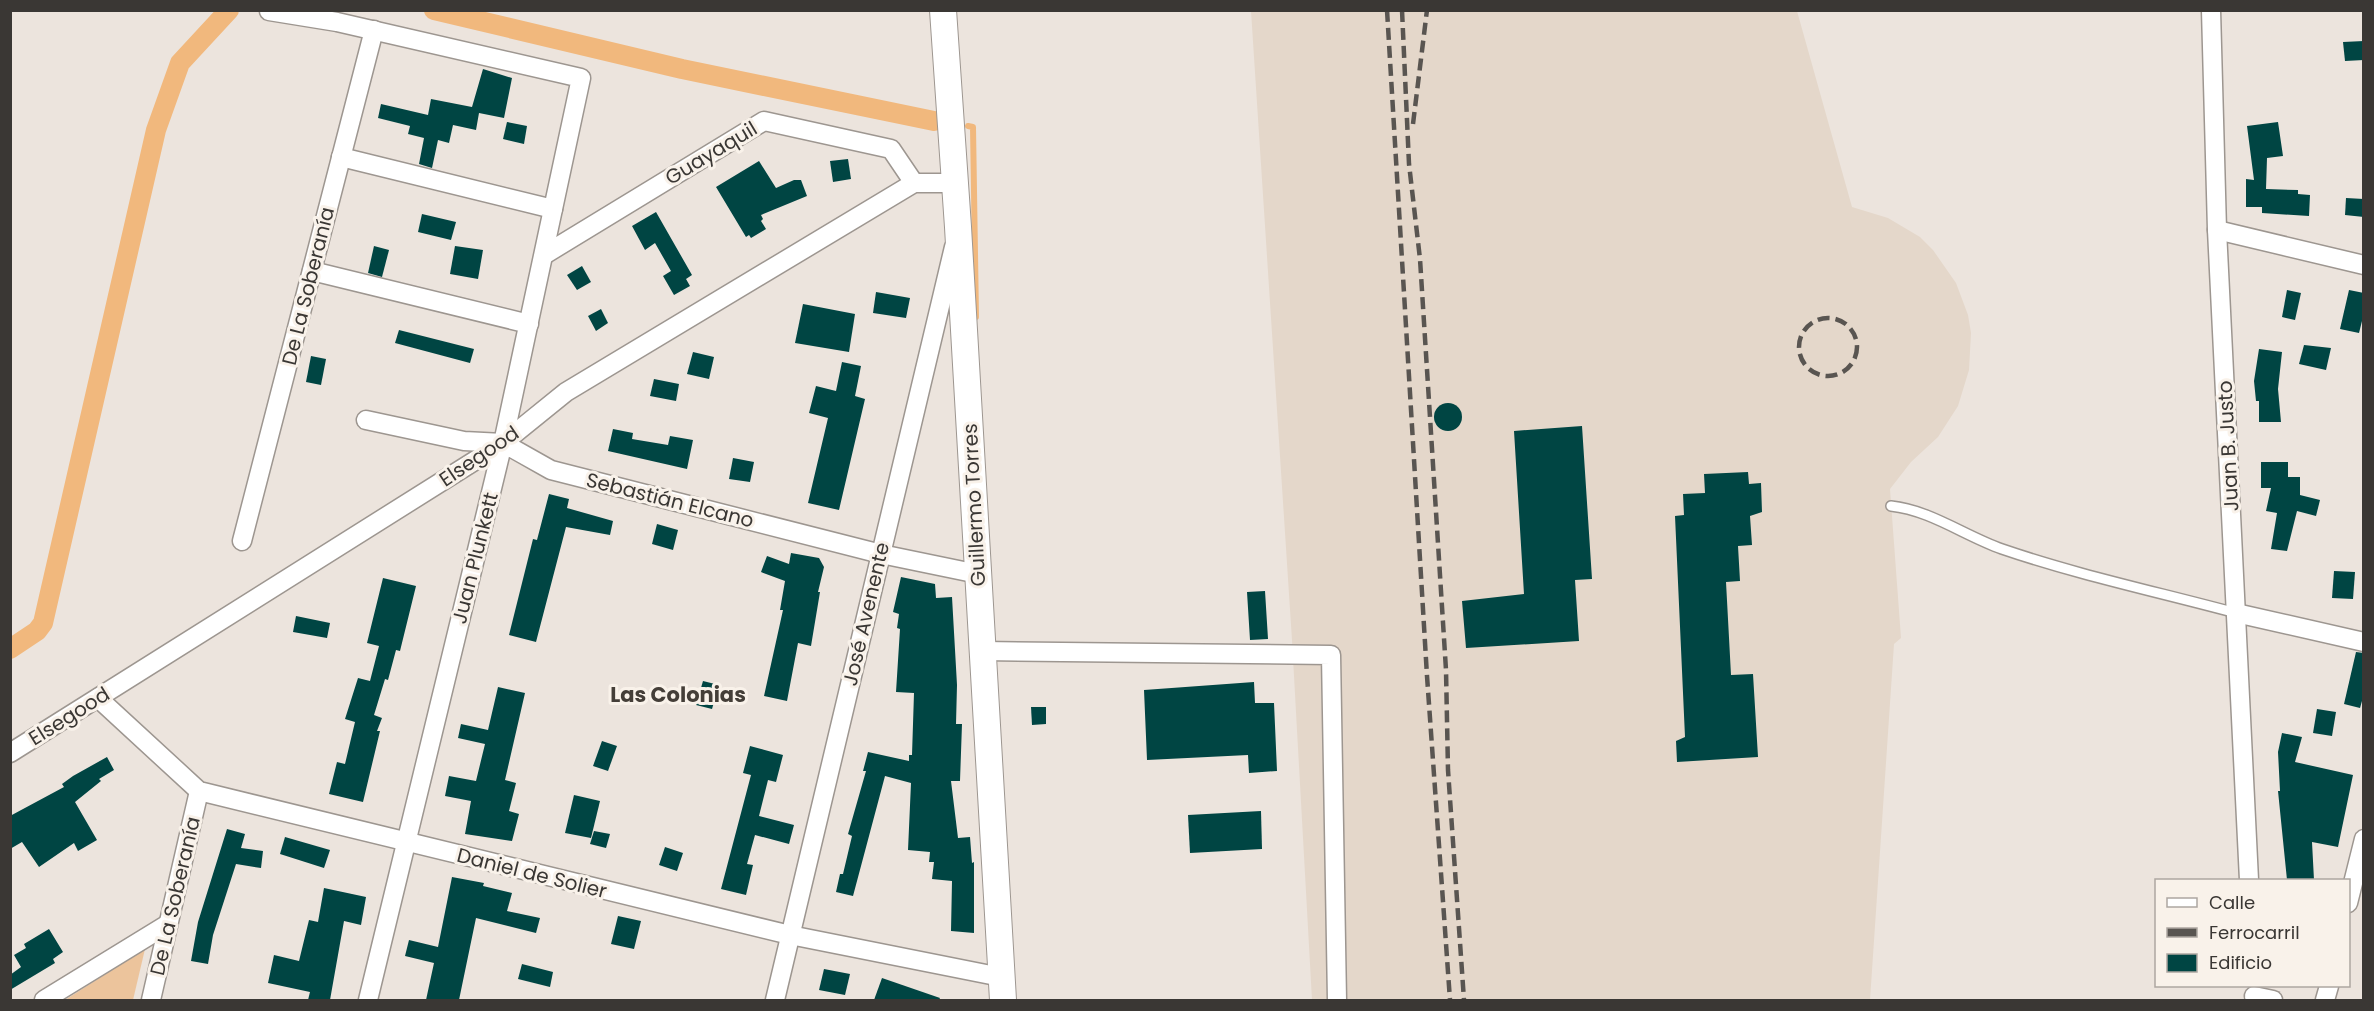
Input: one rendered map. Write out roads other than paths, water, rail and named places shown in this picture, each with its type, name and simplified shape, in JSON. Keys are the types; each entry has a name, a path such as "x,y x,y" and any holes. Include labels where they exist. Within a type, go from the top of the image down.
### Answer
{"main road":[{"name":"Guillermo Torres","path":"943,10 958,227 1002,989"}],"street":[{"name":"Juan B. Justo","path":"2211,10 2217,230 2249,879"},
{"path":"269,11 374,30"},
{"name":"Juan Plunkett","path":"368,1000 503,443 581,78 374,30"},
{"name":"De La Soberanía","path":"242,541 374,30"},
{"name":"Guayaquil","path":"544,255 764,121 891,149 914,183"},
{"path":"341,157 553,209"},
{"path":"914,183 955,183"},
{"name":"Elsegood","path":"10,753 503,443 566,392 914,183"},
{"name":"José Avenente","path":"775,1000 958,227"},
{"path":"2217,230 2364,265"},
{"path":"312,271 529,324"},
{"name":"Sebastián Elcano","path":"366,420 464,441 503,443 551,470 880,554 978,574"},
{"path":"2236,613 2364,642"},
{"path":"982,651 1330,655 1337,1000"},
{"name":"Daniel de Solier","path":"98,698 199,791 1002,989"},
{"name":"De La Soberanía","path":"151,1000 199,791"},
{"path":"2350,899 2364,839"},
{"path":"44,1000 168,924"},
{"path":"2254,994 2273,1000"}],"lane":[{"path":"1891,506 1921,513 2002,549 2236,613"}],"waterway":[{"path":"10,649 37,631 43,623 156,130 180,63 229,10"},
{"path":"434,10 682,69 934,121"},
{"path":"968,126 973,127 976,317"}],"railway":[{"path":"1387,10 1427,676 1450,1000"},
{"path":"1402,10 1409,164 1420,259 1446,670 1448,770 1464,1000"},
{"path":"1413,124 1427,10"},
{"path":"1822,318 1834,318 1849,326 1857,341 1857,347 1857,353 1849,368 1834,376 1822,376 1807,368 1799,353 1799,341 1807,326 1822,318"}],"district":[{"name":"Las Colonias","path":"678,695"}]}
